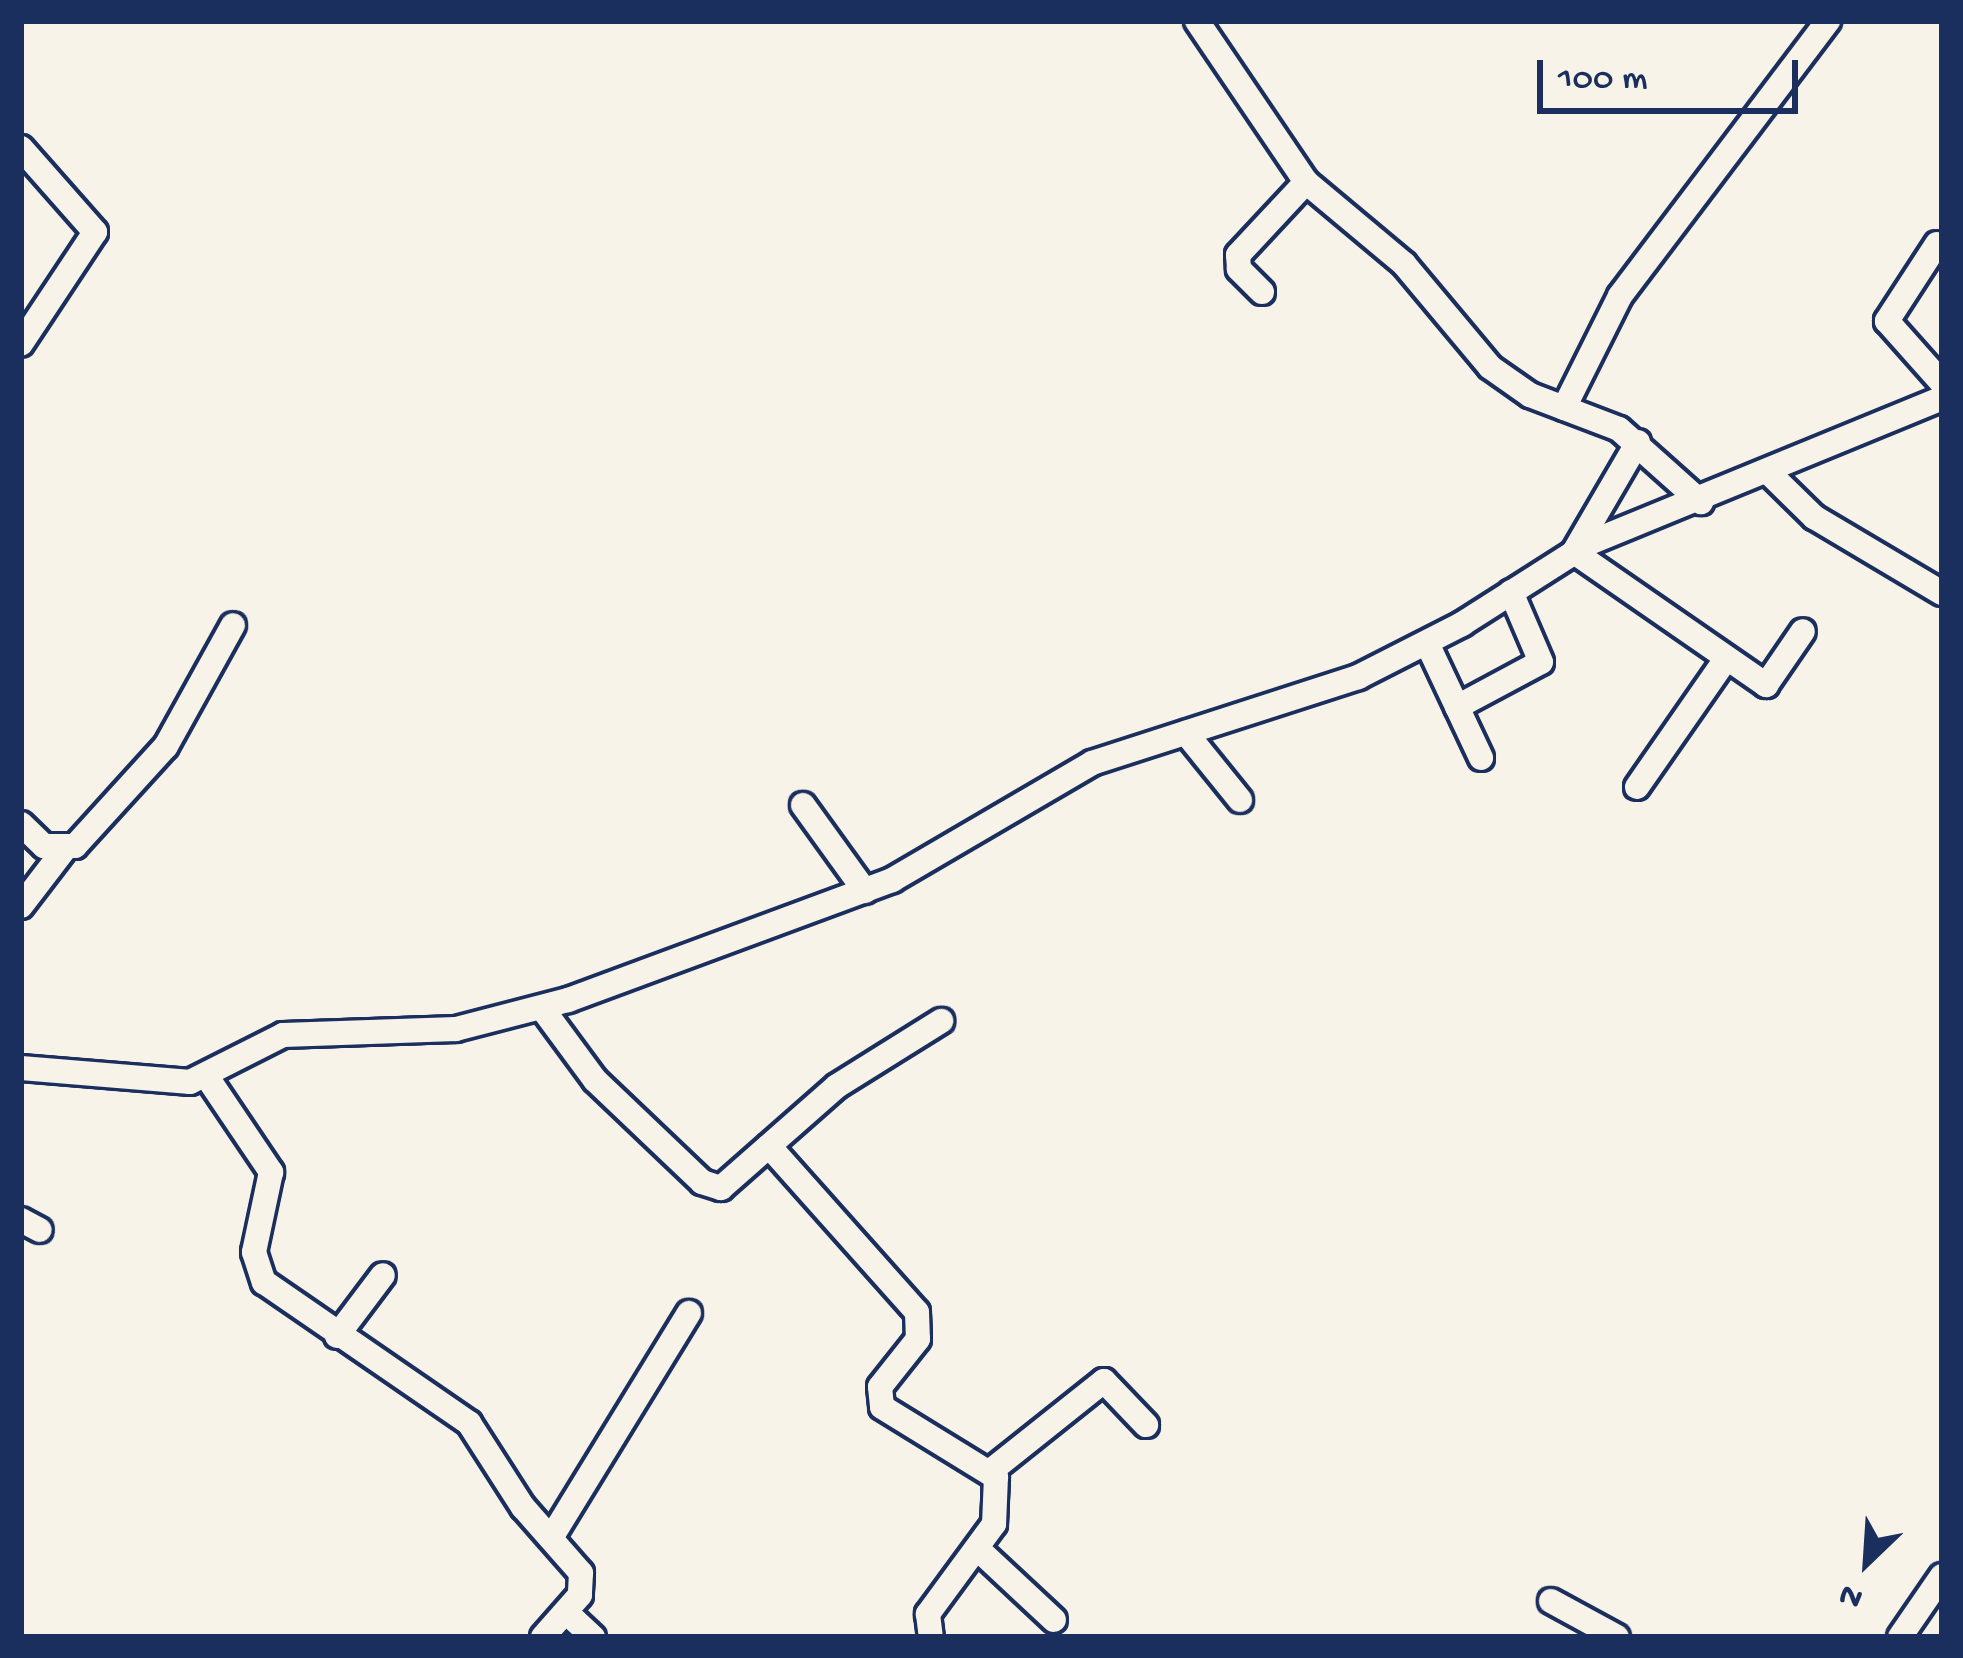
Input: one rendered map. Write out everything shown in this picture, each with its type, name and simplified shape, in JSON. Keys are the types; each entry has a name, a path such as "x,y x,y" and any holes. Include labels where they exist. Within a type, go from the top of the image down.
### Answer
{"street":[{"path":"1197,21 1306,182 1404,264 1504,379 1638,442 1701,502"},
{"path":"1564,408 1619,296 1828,21"},
{"path":"21,148 95,232 21,344"},
{"path":"1262,292 1239,269 1238,255 1306,182"},
{"path":"1937,244 1887,321 1942,383"},
{"path":"21,1069 180,1082 207,1077 283,1034 456,1029 542,1008 865,891 945,853 1066,774 1296,702 1427,643 1574,552 1770,474 1942,398"},
{"path":"1574,552 1638,442"},
{"path":"1770,474 1814,518 1942,593"},
{"path":"1574,552 1769,684 1803,631"},
{"path":"1457,706 1541,662 1541,648 1511,592"},
{"path":"21,906 63,851 166,746 233,625"},
{"path":"1427,643 1481,758"},
{"path":"1637,787 1726,658"},
{"path":"1186,733 1240,800"},
{"path":"803,806 865,891"},
{"path":"21,824 39,844 63,851"},
{"path":"542,1008 595,1080 702,1182 729,1183 837,1086 941,1021"},
{"path":"207,1077 272,1172 254,1268 337,1336 469,1423 583,1578 566,1612 542,1637"},
{"path":"769,1146 917,1312 918,1339 880,1387 882,1407 992,1471 999,1509 980,1551 928,1614 931,1637"},
{"path":"337,1336 383,1275"},
{"path":"551,1538 688,1312"},
{"path":"992,1471 1104,1382 1146,1425"},
{"path":"980,1551 1054,1620"},
{"path":"1900,1637 1942,1576"},
{"path":"1552,1601 1617,1637"},
{"path":"566,1612 593,1637"}]}
